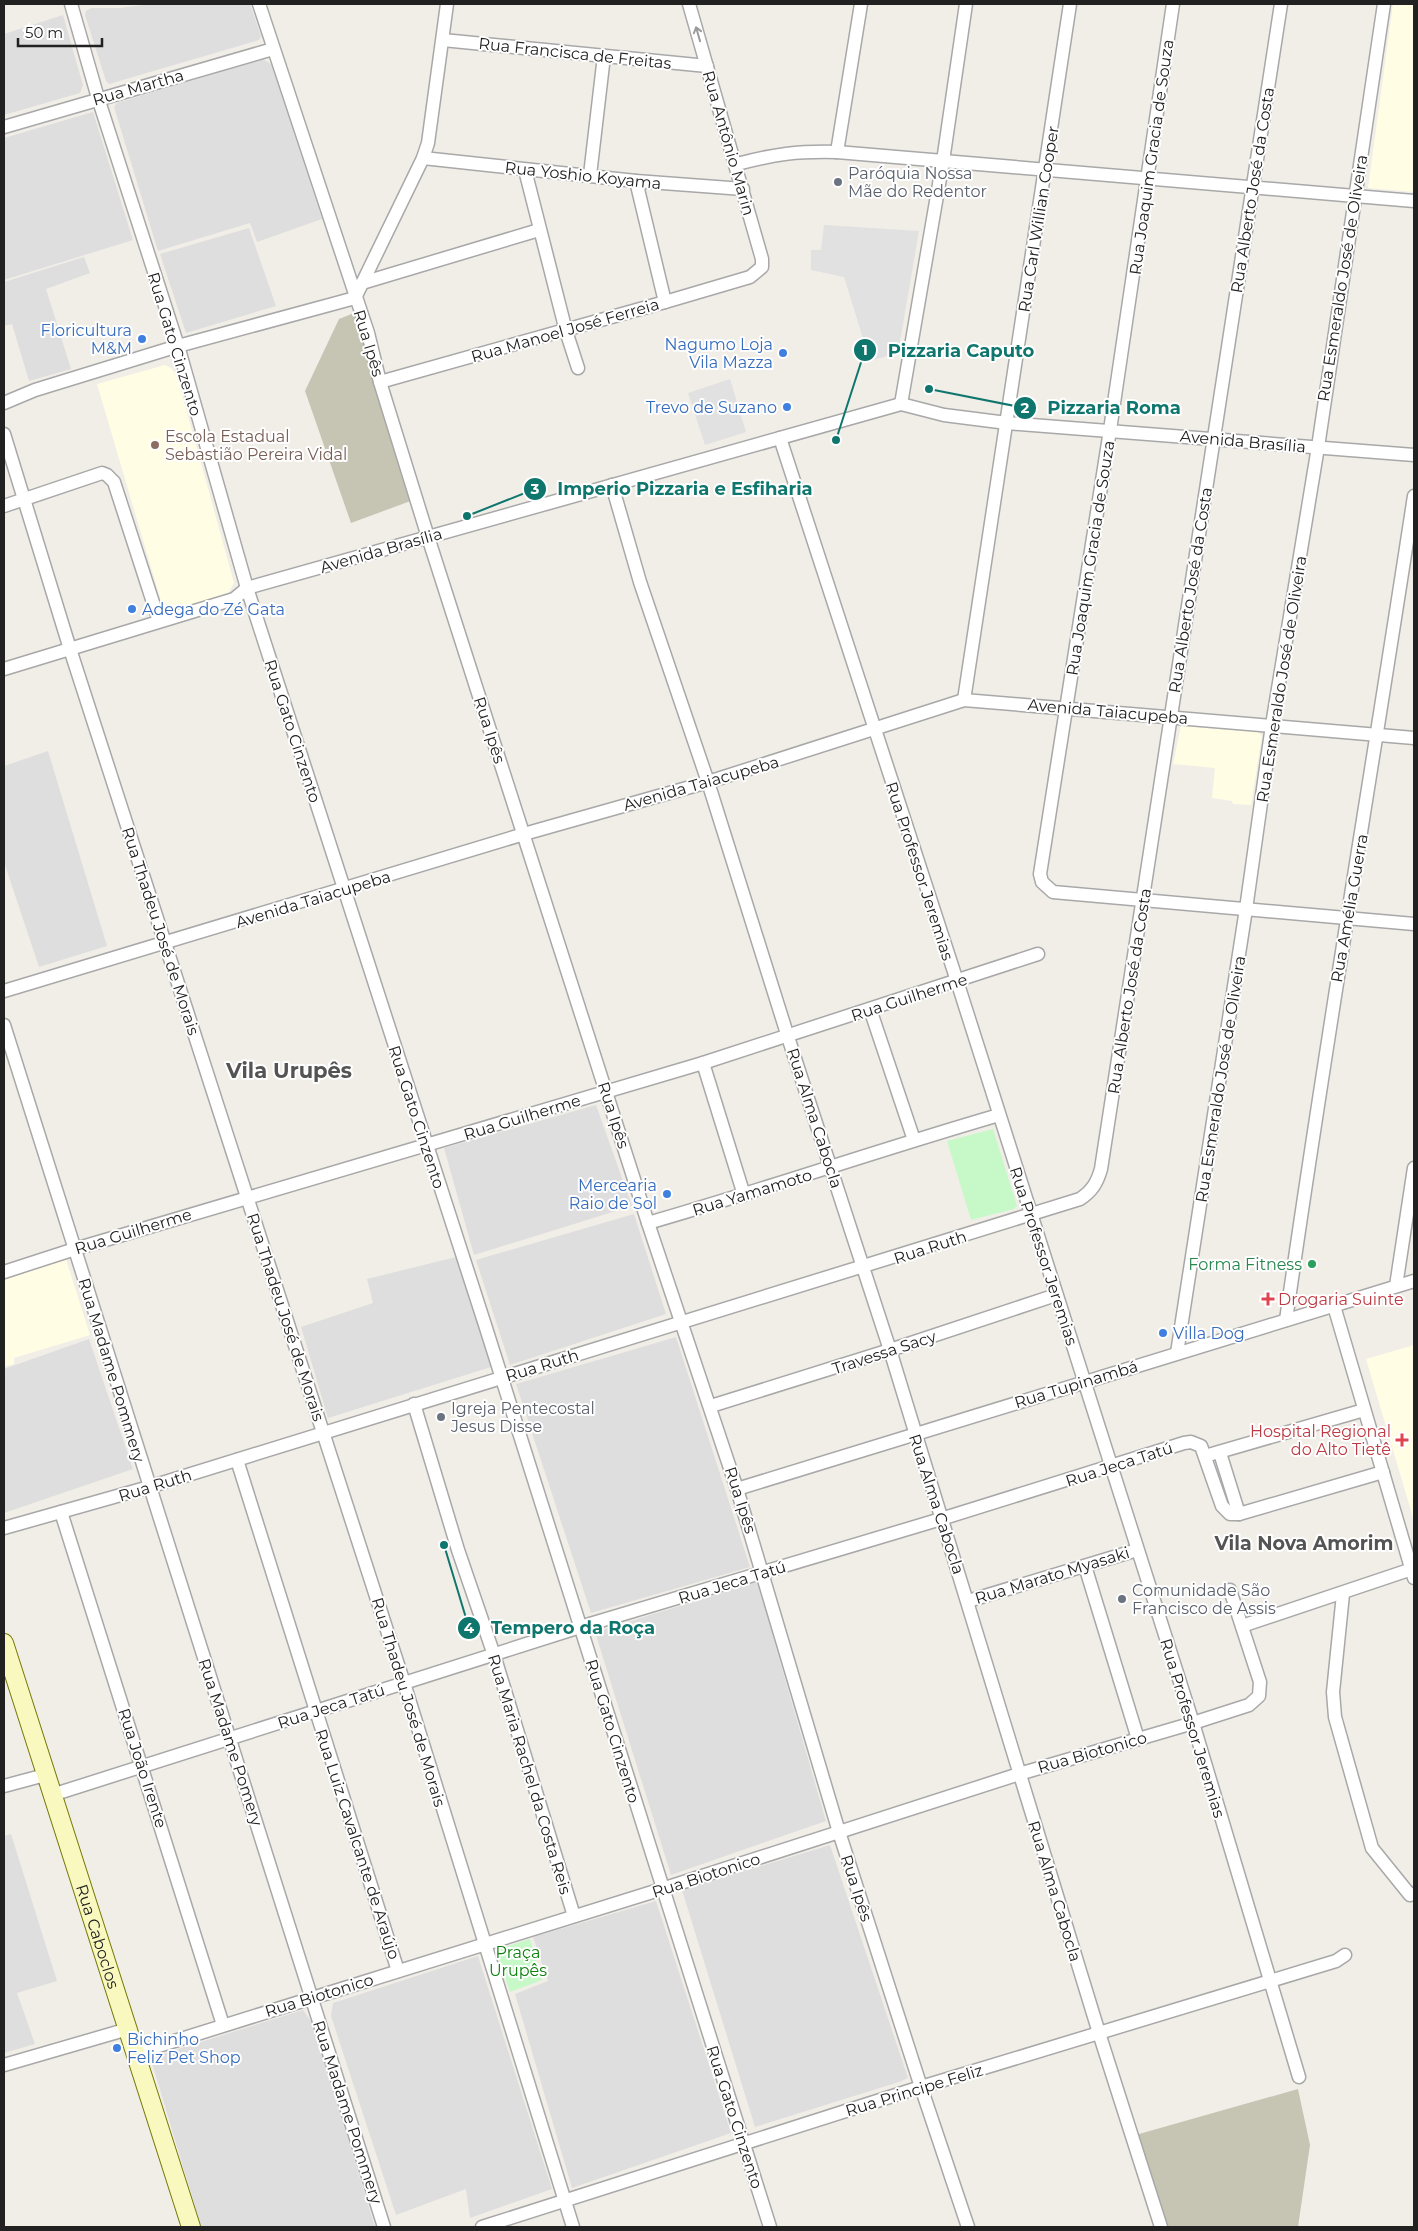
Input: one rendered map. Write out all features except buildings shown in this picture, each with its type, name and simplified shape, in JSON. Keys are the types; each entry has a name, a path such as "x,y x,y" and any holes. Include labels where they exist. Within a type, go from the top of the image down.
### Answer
{"street":[{"name":"Rua Gato Cinzento","path":"72,4 98,98 178,346 247,588 502,1377 770,2227"},
{"name":"Rua Ipês","path":"259,4 272,49 368,333 380,382 428,537 648,1223 711,1406 764,1572 839,1832 920,2087 968,2227"},
{"path":"4,403 35,390 178,346 355,298 423,158 428,143 447,4"},
{"name":"Rua Antônio Marin","path":"689,4 737,164 762,259 762,267 750,276"},
{"path":"837,152 861,4"},
{"path":"901,404 943,161 966,4"},
{"name":"Rua Carl Willian Cooper","path":"964,700 1070,4"},
{"name":"Rua Joaquim Gracia de Souza","path":"1143,900 1053,892 1042,882 1040,874 1110,430 1173,4"},
{"name":"Rua Alberto José da Costa","path":"1080,1199 1097,1184 1101,1170 1281,4"},
{"name":"Rua Esmeraldo José de Oliveira","path":"1177,1353 1246,909 1272,725 1318,448 1384,4"},
{"name":"Rua Francisca de Freitas","path":"443,40 707,66"},
{"name":"Rua Martha","path":"4,127 98,98 272,49"},
{"path":"590,175 604,56"},
{"path":"737,164 796,151 837,152 1414,201"},
{"name":"Rua Yoshio Koyama","path":"423,158 636,181 743,189"},
{"path":"525,170 566,331 578,368"},
{"path":"636,181 666,302"},
{"path":"362,283 539,230"},
{"name":"Rua Manoel José Ferreia","path":"380,382 566,331 750,276"},
{"name":"Avenida Brasília","path":"4,669 234,599 247,588 901,404 944,415 1007,422 1414,455"},
{"name":"Rua Thadeu José de Morais","path":"4,434 70,649 404,1683 573,2227"},
{"name":"Rua Professor Jeremias","path":"780,438 957,981 1112,1467 1193,1724 1299,2077"},
{"path":"4,506 102,473 111,478 117,490 159,621"},
{"name":"Rua Alma Cabocla","path":"612,485 640,582 708,782 788,1037 890,1350 914,1434 968,1601 1099,2033 1161,2227"},
{"name":"Rua Amélia Guerra","path":"1286,1320 1327,1037 1378,736 1414,496"},
{"name":"Avenida Taiacupeba","path":"4,991 344,890 524,834 708,782 964,700 1066,707 1414,738"},
{"path":"1143,900 1414,924"},
{"name":"Rua Guilherme","path":"4,1272 74,1249 427,1146 788,1037 1038,954"},
{"path":"870,1009 914,1140"},
{"name":"Rua Madame Pommery","path":"4,1025 148,1487"},
{"path":"702,1063 744,1195"},
{"name":"Rua Yamamoto","path":"648,1223 832,1168 914,1140 999,1116"},
{"path":"1396,1286 1414,1168"},
{"name":"Rua Ruth","path":"4,1528 237,1460 502,1377 863,1268 1080,1199"},
{"name":"Rua Tupinambá","path":"737,1489 1414,1280"},
{"name":"Travessa Sacy","path":"711,1406 890,1350 1056,1295"},
{"path":"1230,1590 1242,1626 1413,1574 1334,1306"},
{"name":"Rua Maria Rachel da Costa Reis","path":"414,1404 458,1550 494,1655 574,1916"},
{"path":"1364,1410 1206,1456 1222,1506 1230,1514 1239,1514 1383,1472"},
{"name":"Rua Jeca Tatú","path":"52,1795 580,1627 1191,1442 1201,1446 1206,1456"},
{"path":"1220,1453 1239,1514"},
{"name":"Rua Luiz Cavalcante de Araújo","path":"237,1460 398,1971"},
{"name":"Rua Madame Pomery","path":"148,1487 312,1997"},
{"name":"Rua João Irente","path":"61,1512 224,2025"},
{"name":"Rua Marato Myasaki","path":"968,1601 1137,1550"},
{"path":"1085,1566 1138,1739"},
{"path":"1343,1594 1333,1692 1335,1717 1372,1848 1410,1895 1414,1894"},
{"name":"Rua Biotonico","path":"136,2053 662,1889 1019,1774 1193,1724 1256,1701 1261,1691 1260,1682 1242,1626"},
{"name":"Rua Caboclos","path":"4,1644 191,2227"},
{"path":"4,1786 45,1774"},
{"name":"Rua Principe Feliz","path":"482,2227 920,2087 1336,1961 1345,1955"},
{"name":"Rua Madame Pommery","path":"312,1997 384,2227"},
{"path":"4,2065 128,2028"}],"shaded area":[{"path":"151,4 250,4 261,36 259,40 109,84 106,81 85,15 86,11 91,8 120,8"},
{"path":"1393,4 1414,4 1414,192 1368,188"},
{"path":"63,15 83,85 80,93 4,115 4,34"},
{"path":"263,59 271,64 322,219 257,242 250,223 158,251 114,107 117,103"},
{"path":"93,112 133,240 4,280 4,138"},
{"path":"824,225 919,231 898,353 870,361 844,277 811,270 811,250 821,250"},
{"path":"249,228 276,306 186,333 160,254"},
{"path":"84,257 90,273 46,289 71,369 29,381 12,324 4,326 4,282"},
{"path":"359,311 416,499 351,523 305,391 339,319"},
{"name":"Escola Estadual Sebastião Pereira Vidal","path":"165,365 171,368 177,376 234,583 227,595 176,610 166,609 161,601 97,384"},
{"path":"730,379 746,432 705,445 688,393"},
{"path":"1181,726 1258,732 1262,736 1251,805 1233,804 1232,801 1212,798 1215,768 1173,764"},
{"path":"48,751 107,946 39,967 4,862 4,766"},
{"path":"596,1105 632,1206 474,1255 444,1148"},
{"path":"634,1214 666,1314 510,1365 476,1260"},
{"path":"456,1257 491,1367 328,1418 301,1327 373,1303 367,1279"},
{"path":"66,1259 90,1335 14,1358 14,1364 4,1367 4,1279"},
{"path":"676,1337 750,1567 591,1613 516,1384"},
{"path":"89,1339 133,1469 4,1513 4,1369"},
{"name":"Hospital Regional do Alto Tietê","path":"1414,1345 1414,1521 1366,1359"},
{"path":"757,1582 826,1821 671,1875 595,1632"},
{"path":"11,1834 57,1981 17,1993 35,2044 4,2053 4,1836"},
{"path":"830,1845 908,2078 755,2127 682,1890"},
{"path":"656,1901 731,2133 572,2188 515,1994 548,1981 533,1937"},
{"path":"478,1956 552,2189 470,2218 466,2189 396,2215 331,2016 333,2003"},
{"path":"303,2010 312,2023 375,2227 201,2227 152,2063 156,2056"},
{"path":"1298,2089 1310,2145 1298,2227 1161,2227 1132,2136"}],"green space":[{"path":"993,1129 1017,1206 1014,1209 971,1220 947,1141"},
{"name":"Praça Urupês","path":"530,1939 542,1980 510,1992 496,1950"}],"place":[{"name":"Paróquia Nossa Mãe do Redentor","path":"838,182"},
{"name":"Floricultura M&M","path":"142,339"},
{"name":"Nagumo Loja Vila Mazza","path":"783,353"},
{"name":"Pizzaria Roma","path":"929,389"},
{"name":"Trevo de Suzano","path":"787,407"},
{"name":"Pizzaria Caputo","path":"836,440"},
{"name":"Escola Estadual Sebastião Pereira Vidal","path":"155,445"},
{"name":"Imperio Pizzaria e Esfiharia","path":"467,516"},
{"name":"Adega do Zé Gata","path":"132,609"},
{"name":"Mercearia Raio de Sol","path":"667,1194"},
{"name":"Forma Fitness","path":"1312,1264"},
{"name":"Drogaria Suinte","path":"1268,1299"},
{"name":"Villa Dog","path":"1163,1333"},
{"name":"Igreja Pentecostal Jesus Disse","path":"441,1417"},
{"name":"Hospital Regional do Alto Tietê","path":"1402,1440"},
{"name":"Tempero da Roça","path":"444,1545"},
{"name":"Comunidade São Francisco de Assis","path":"1122,1599"},
{"name":"Bichinho Feliz Pet Shop","path":"117,2048"}],"district":[{"name":"Vila Urupês","path":"289,1071"},
{"name":"Vila Nova Amorim","path":"1304,1543"}]}
